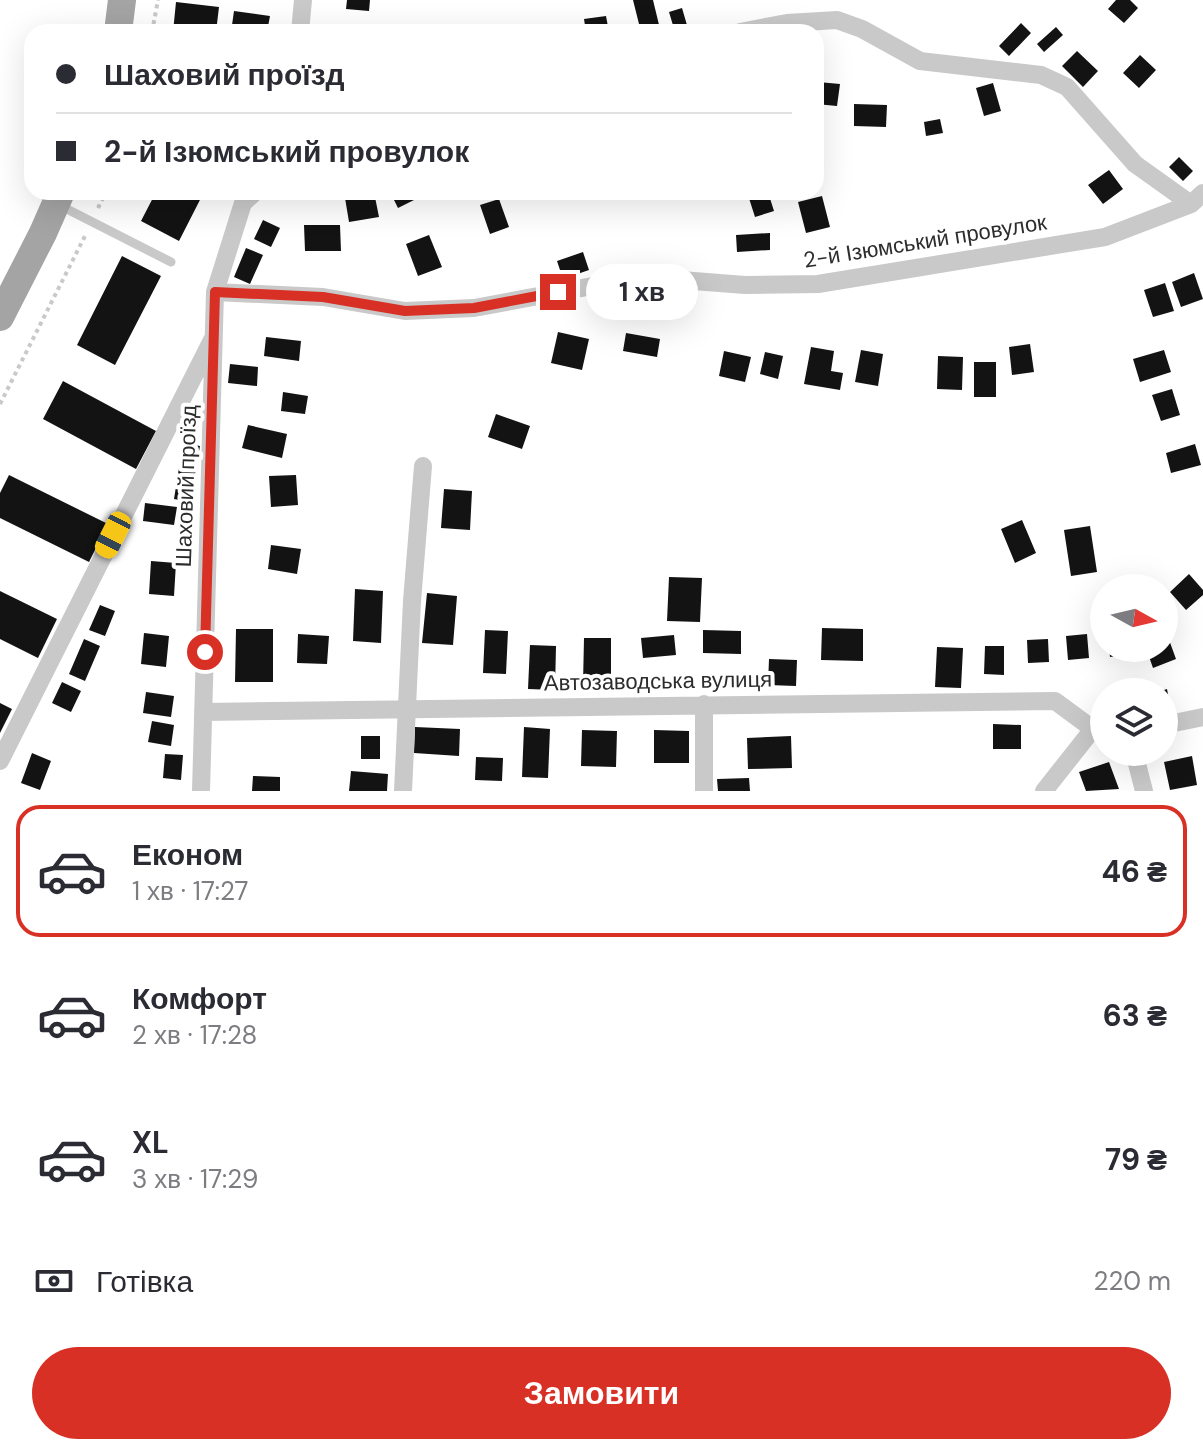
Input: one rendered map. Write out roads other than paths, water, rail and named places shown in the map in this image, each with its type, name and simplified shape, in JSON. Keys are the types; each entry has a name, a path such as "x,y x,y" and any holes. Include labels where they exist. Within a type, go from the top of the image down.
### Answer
{"main road":[{"path":"119,24 122,0"},
{"path":"0,317 58,200"}],"street":[{"path":"301,24 303,0"},
{"path":"782,24 837,20 862,29 920,61 1041,75 1067,87 1135,164 1197,199"},
{"name":"2-й Ізюмський провулок","path":"215,292 323,297 405,311 474,308 614,282 681,280 745,285 818,284 1105,237 1197,199"},
{"name":"Шаховий проїзд","path":"201,791 215,292 246,200"},
{"path":"0,761 213,337"},
{"path":"403,791 412,601 423,466"},
{"name":"Автозаводська вулиця","path":"203,712 1055,701 1090,725"},
{"path":"704,704 704,791"},
{"path":"1178,722 1203,717"},
{"path":"1044,791 1090,739"},
{"path":"1138,766 1144,791"}],"lane":[{"path":"62,200 92,222 171,262"}]}
